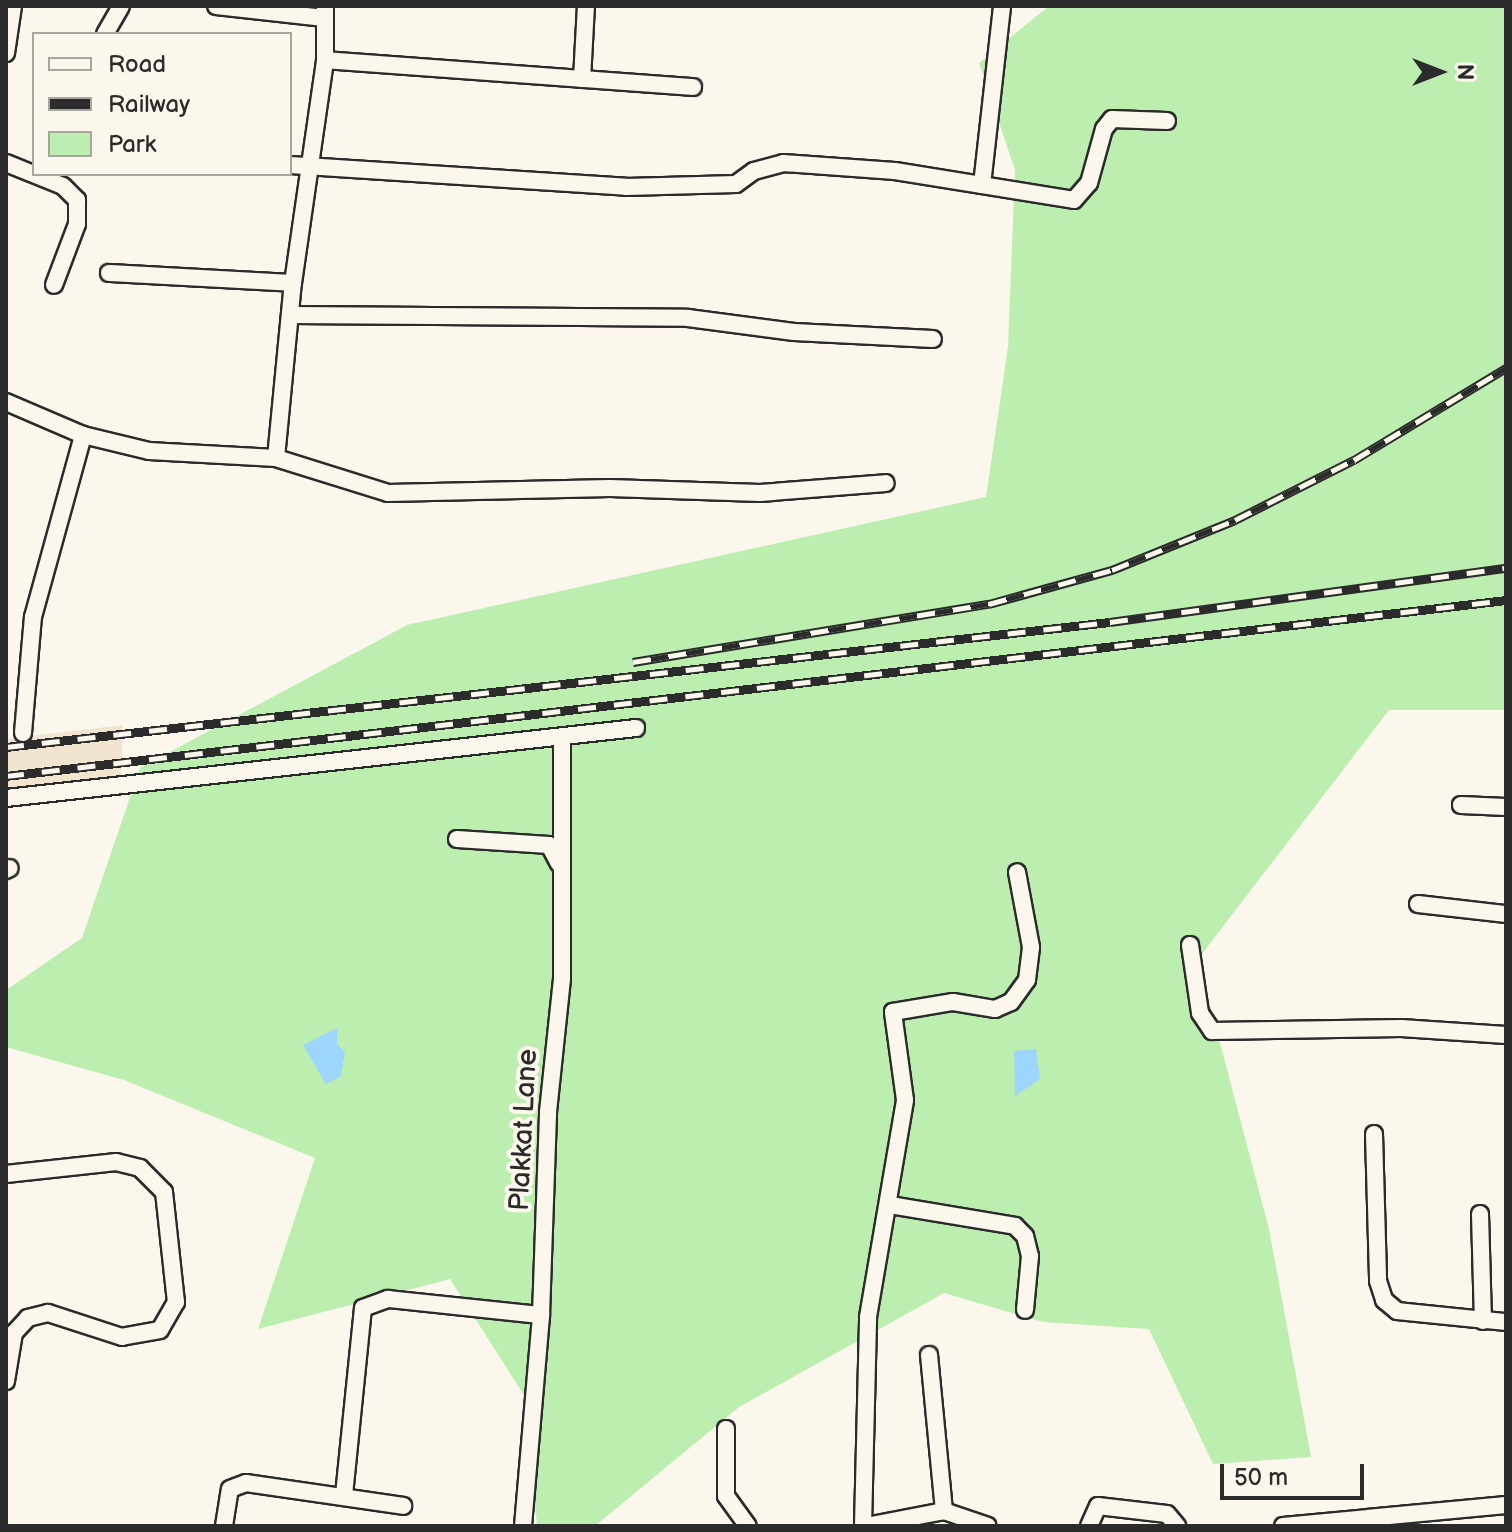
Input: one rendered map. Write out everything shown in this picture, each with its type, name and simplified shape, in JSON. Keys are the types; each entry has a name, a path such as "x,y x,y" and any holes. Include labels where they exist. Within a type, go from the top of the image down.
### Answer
{"street":[{"path":"6,53 13,6"},
{"path":"106,32 121,6"},
{"path":"216,6 324,12 325,60 293,283 276,458"},
{"path":"582,79 586,6"},
{"path":"982,185 1002,6"},
{"path":"325,60 693,87"},
{"path":"292,165 641,187 736,184 754,171 783,163 895,171 1074,200 1089,183 1104,129 1112,119 1167,121"},
{"path":"6,163 32,175"},
{"path":"34,176 69,192 77,200 77,224 54,285"},
{"path":"69,192 73,176"},
{"path":"109,273 293,283"},
{"path":"290,315 688,318 794,332 933,339"},
{"path":"6,402 83,435 149,451 276,458 388,493 610,488 760,493 886,483"},
{"path":"23,733 33,617 83,435"},
{"path":"6,798 93,791 636,728"},
{"name":"Plakkat Lane","path":"523,1526 541,1315 548,1112 562,979 562,737"},
{"path":"1461,805 1506,807"},
{"path":"457,839 549,845 562,869"},
{"path":"988,1526 944,1511 864,1526 868,1317 890,1205 905,1100 893,1012 953,1002 995,1009 1011,1002 1027,980 1031,947 1017,872"},
{"path":"1418,904 1506,914"},
{"path":"1190,945 1200,1013 1212,1031 1401,1028 1506,1035"},
{"path":"1374,1134 1378,1281 1384,1300 1397,1311 1506,1322"},
{"path":"6,1174 116,1162 140,1168 164,1192 176,1302 172,1318 160,1330 122,1337 48,1313 28,1318 14,1333 6,1381"},
{"path":"890,1205 1015,1226 1025,1236 1030,1256 1025,1310"},
{"path":"1480,1214 1483,1321"},
{"path":"344,1495 363,1308 388,1299 541,1315"},
{"path":"929,1355 944,1511"},
{"path":"726,1429 726,1496 748,1526"},
{"path":"224,1526 230,1489 246,1483 403,1506"},
{"path":"1283,1526 1506,1505"},
{"path":"1089,1526 1098,1506 1167,1514 1177,1526"}],"shaded area":[{"path":"123,725 120,793 6,807 6,739"}],"green space":[{"path":"1049,6 1506,6 1506,710 1389,710 1198,959 1269,1229 1311,1457 1213,1464 1149,1329 1043,1322 944,1293 739,1407 595,1526 537,1526 527,1400 450,1279 258,1329 315,1158 124,1080 6,1047 6,990 82,938 140,768 407,625 986,497 1008,347 1015,170 979,63"}],"water":[{"path":"337,1028 337,1044 345,1053 340,1077 326,1084 303,1045"},
{"path":"1036,1049 1040,1079 1015,1096 1014,1051"}],"railway":[{"path":"633,662 989,604 1112,570 1235,520 1354,460 1506,368"},
{"path":"6,747 1110,622 1506,568"},
{"path":"6,776 1506,600"}]}
